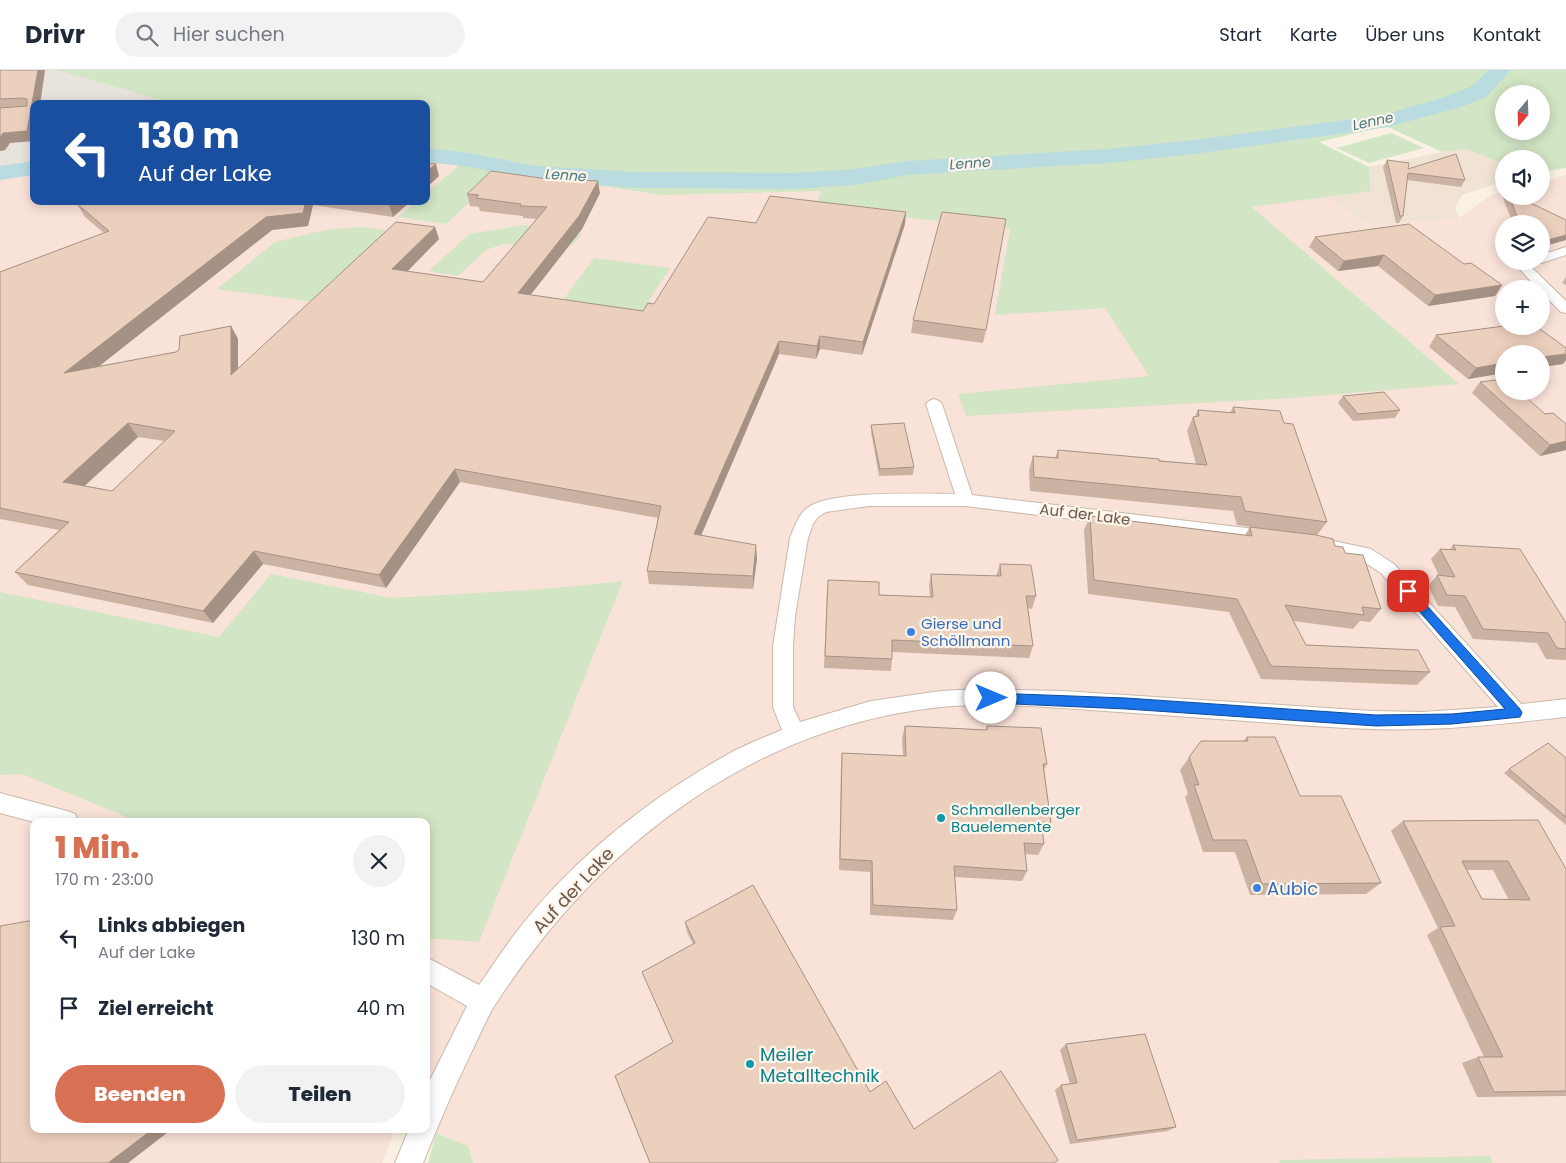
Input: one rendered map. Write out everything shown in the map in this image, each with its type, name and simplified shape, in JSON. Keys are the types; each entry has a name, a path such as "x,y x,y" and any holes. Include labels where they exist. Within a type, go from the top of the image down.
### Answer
{"street":[{"path":"1550,256 1566,251"},
{"path":"1531,270 1566,309"},
{"path":"934,404 965,500"},
{"name":"Auf der Lake","path":"794,733 783,707 783,646 799,538 805,522 812,513 822,507 835,503 869,500 965,500 1288,539"},
{"path":"1307,542 1365,554 1388,569 1516,713"},
{"name":"Auf der Lake","path":"430,1110 438,1090 483,1001 513,958 546,916 615,845 647,817 697,783 794,733 832,720 887,707 939,699 996,698 1126,704 1376,721 1452,719 1566,708"},
{"path":"0,803 56,818"},
{"path":"430,971 483,1001"},
{"path":"409,1163 420,1133"}],"shaded area":[{"path":"0,70 57,70 160,100 30,100 30,166 0,170"},
{"path":"1466,149 1495,160 1495,184 1462,195 1455,208 1460,218 1372,225 1325,197 1369,191 1369,167"},
{"path":"430,161 458,165 430,190"},
{"path":"503,172 663,195 1177,181 1458,383 1252,207 1325,197 1372,225 1460,218 1495,194 1495,205 1550,205 1550,180 1566,175 1566,1163 473,1163 468,1146 430,1131 430,818 30,818 30,1133 393,1133 382,1163 0,1163 0,180 30,175 30,205 412,205 399,217 446,224"}],"green space":[{"path":"57,70 1566,70 1566,168 1550,171 1550,150 1495,150 1495,160 1466,149 1442,152 1386,126 1319,142 1369,167 1370,191 1252,207 1459,384 1291,398 966,416 958,394 1149,376 1105,308 995,315 1010,229 815,207 821,191 663,195 503,172 446,224 398,217 412,205 430,205 430,190 458,166 430,162 430,100 160,100"},
{"path":"1391,133 1424,148 1369,163 1337,148"},
{"path":"30,166 30,175 0,180 0,171"},
{"path":"523,225 582,234 572,245 503,244 486,250 458,276 429,271 469,234"},
{"path":"361,227 394,231 321,303 217,289 275,242 325,230"},
{"path":"594,258 670,268 637,319 558,307"},
{"path":"271,574 392,598 545,589 623,581 479,942 430,938 430,818 129,818 22,774 0,775 0,592 219,637"},
{"path":"436,1133 468,1146 473,1163 428,1163"},
{"path":"1490,1156 1493,1163 1280,1163 1279,1160"}],"building":[{"path":"0,70 38,70 33,100 30,100 27,131 3,133 0,137 0,108 27,106 27,99 0,99"},
{"path":"1456,154 1465,180 1408,173 1403,216 1400,216 1387,160 1409,163 1408,169"},
{"path":"430,163 436,164 430,169"},
{"path":"491,171 548,179 598,181 579,216 518,293 643,311 648,303 654,304 708,217 756,223 770,196 906,212 863,342 820,336 817,346 779,341 694,534 756,545 753,576 647,571 661,506 455,469 379,575 254,551 203,611 15,572 69,522 0,508 0,272 109,231 78,205 305,205 303,213 266,217 64,373 176,352 179,350 180,336 231,326 231,375 396,222 435,227 392,269 483,282 547,207 520,206 521,204 476,198 479,195 467,194","holes":["128,423 175,431 112,491 63,482"]},
{"path":"1513,205 1535,205 1566,220 1566,235 1550,239 1550,215 1516,215"},
{"path":"942,212 1006,219 986,330 913,320"},
{"path":"1409,224 1464,264 1471,263 1495,280 1495,286 1435,295 1384,255 1344,261 1315,237"},
{"path":"1495,327 1495,335 1548,335 1566,348 1566,354 1550,356 1550,345 1495,345 1495,365 1476,368 1436,335"},
{"path":"1495,380 1495,396 1480,382"},
{"path":"1384,392 1400,410 1358,414 1343,396"},
{"path":"1500,400 1529,400 1545,414 1553,413 1566,424 1566,441 1550,445"},
{"path":"1233,407 1280,411 1284,423 1293,424 1327,522 1245,511 1241,497 1034,477 1033,456 1058,458 1058,450 1207,465 1193,417 1199,416 1198,410 1235,413"},
{"path":"904,423 914,467 880,469 871,425"},
{"path":"1090,516 1252,536 1250,527 1316,535 1333,539 1335,546 1343,547 1345,553 1363,555 1381,609 1362,607 1364,615 1285,605 1306,645 1418,650 1430,672 1271,666 1237,599 1094,580"},
{"path":"1453,545 1520,549 1566,623 1566,649 1557,648 1548,633 1483,629 1465,596 1447,595 1437,575 1455,577 1440,549 1456,550"},
{"path":"1000,564 1031,565 1036,596 1026,596 1033,646 892,640 892,659 825,656 828,580 879,582 879,595 933,597 931,574 1001,576"},
{"name":"Schmallenberger Bauelemente","path":"905,726 987,730 987,726 1041,728 1047,764 1043,764 1051,823 1041,822 1044,844 1024,843 1027,871 954,866 957,910 873,905 872,861 840,859 842,753 906,756"},
{"path":"1247,737 1275,737 1300,796 1341,796 1381,883 1262,884 1246,840 1213,840 1194,785 1199,785 1189,757 1201,741 1248,741"},
{"path":"1548,743 1566,758 1566,817 1509,769"},
{"path":"1538,820 1566,869 1566,1091 1494,1092 1478,1057 1503,1057 1440,927 1455,926 1403,821","holes":["1462,861 1508,861 1530,900 1482,899"]},
{"name":"Meiler Metalltechnik","path":"753,885 870,1092 886,1081 914,1129 1001,1071 1058,1160 1054,1163 650,1163 615,1076 673,1042 642,972 695,943 685,922"},
{"path":"30,921 30,1133 148,1133 108,1163 0,1163 0,926"},
{"path":"1145,1034 1176,1127 1077,1140 1061,1085 1077,1083 1066,1044"}],"waterway":[{"name":"Lenne","path":"430,155 463,159 536,173 636,180 793,181 854,177 908,168 1108,156 1194,147 1360,125 1388,120 1453,102 1478,92 1501,70"},
{"name":"Lenne","path":"0,173 30,169"}],"place":[{"name":"Gierse und Schöllmann","path":"911,632"},
{"name":"Schmallenberger Bauelemente","path":"941,818"},
{"name":"Aubic","path":"1257,888"},
{"name":"Meiler Metalltechnik","path":"750,1064"}],"route":[{"path":"991,698 1006,697 1126,704 1376,721 1452,719 1516,713 1408,591"}]}
